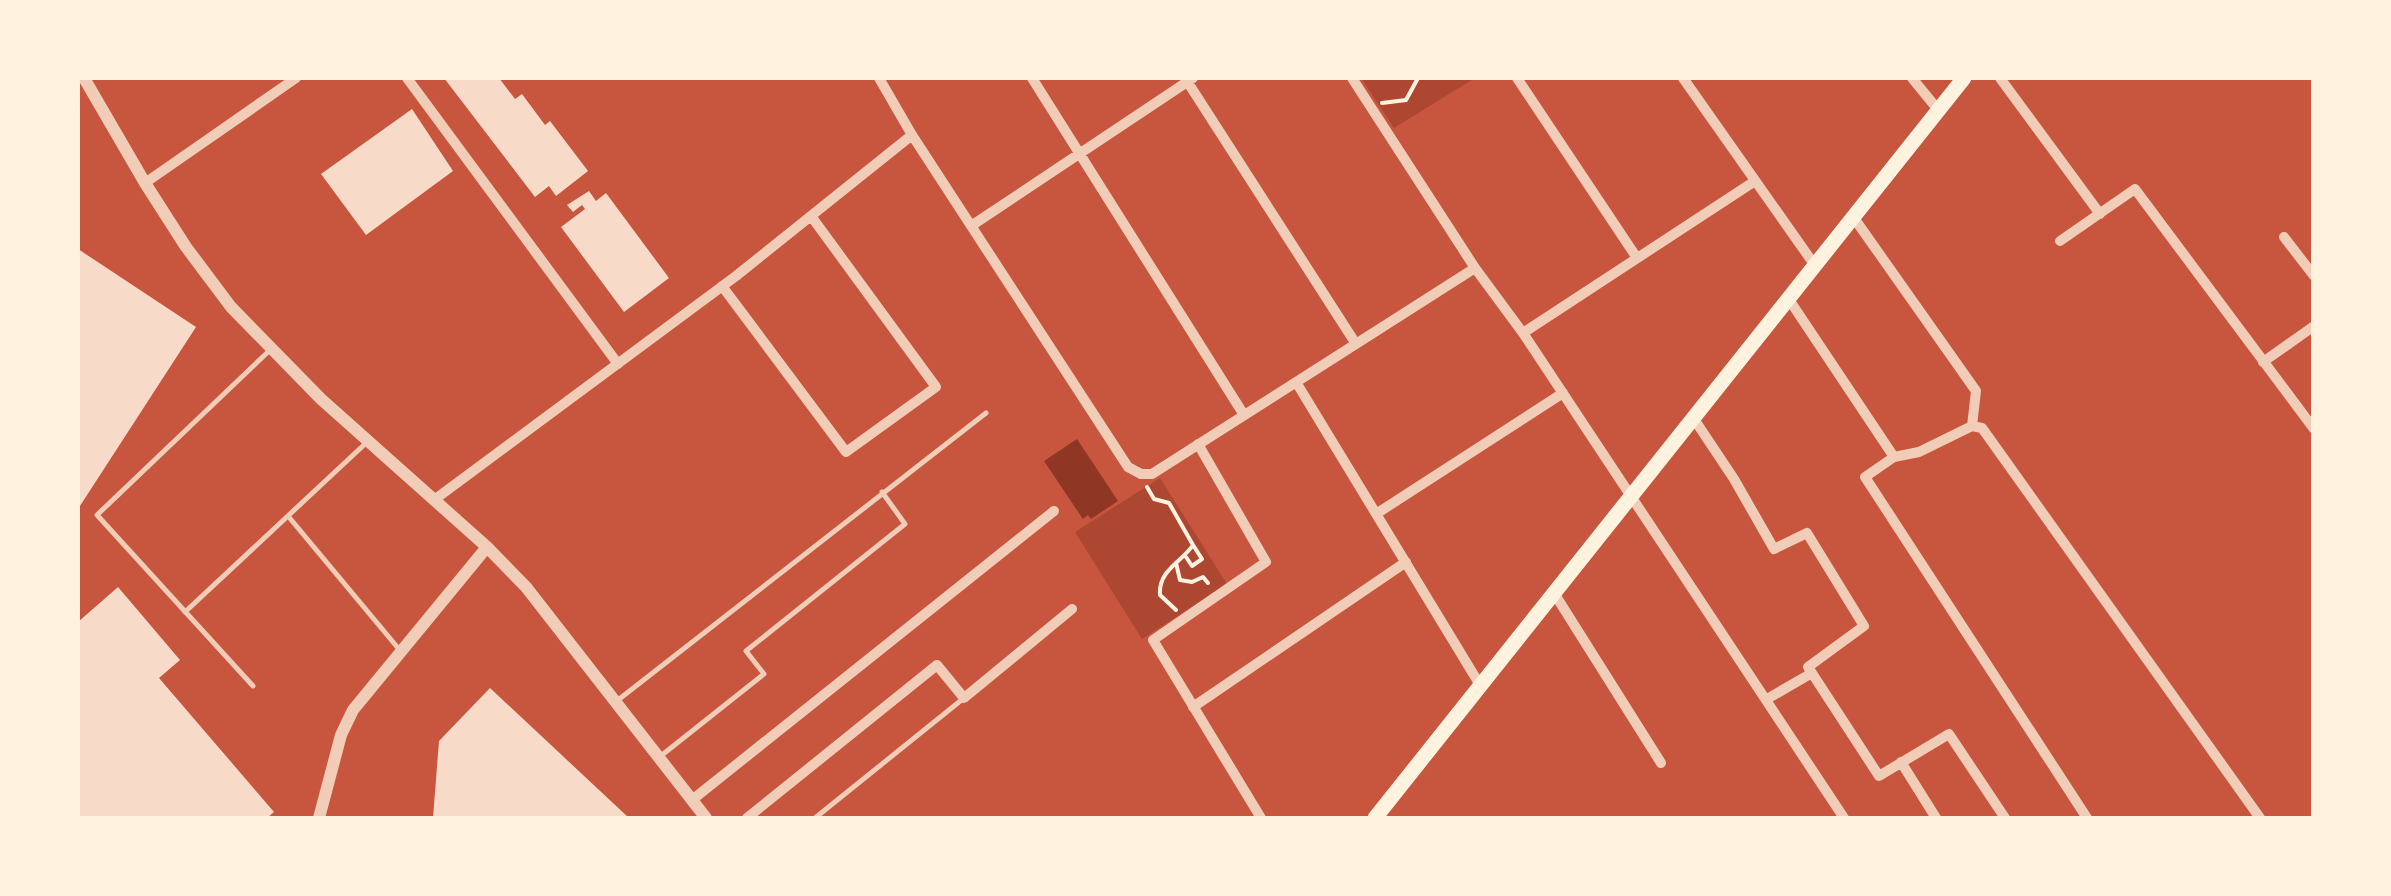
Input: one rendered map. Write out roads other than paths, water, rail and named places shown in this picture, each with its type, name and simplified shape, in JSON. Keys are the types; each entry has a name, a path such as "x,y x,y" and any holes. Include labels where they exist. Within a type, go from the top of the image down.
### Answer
{"highway":[{"path":"1375,818 1964,78"}],"street":[{"path":"78,87 84,78 186,247 231,307 270,350 487,547 546,612 706,818"},
{"path":"145,183 296,78"},
{"path":"407,78 618,364"},
{"path":"879,78 1128,467 1141,474 1152,474 1475,268"},
{"path":"1032,78 1244,415"},
{"path":"1352,78 1844,818"},
{"path":"1517,78 1638,258"},
{"path":"1683,78 1816,267"},
{"path":"1912,78 1938,111"},
{"path":"2000,78 2100,214"},
{"path":"971,226 1188,79 1356,344"},
{"path":"434,500 722,286 912,135"},
{"path":"1523,333 1755,180"},
{"path":"2060,241 2134,190 2314,429"},
{"path":"722,286 846,452 936,387 811,216"},
{"path":"1854,218 1976,392 1972,426"},
{"path":"2284,237 2314,276"},
{"path":"1790,300 1894,458"},
{"path":"2263,362 2314,326"},
{"path":"1296,382 1480,686"},
{"path":"1376,514 1562,393"},
{"path":"1694,419 1774,549 1807,533 1864,626 1808,666 1879,776 1949,734 2004,818"},
{"path":"2088,818 1865,477 1894,458 1920,452 1972,426 1982,428 2260,818"},
{"path":"1198,444 1266,562 1153,640 1261,818"},
{"path":"692,800 1054,511"},
{"path":"318,818 325,784 347,723 400,651 487,547"},
{"path":"1194,706 1406,562"},
{"path":"1554,593 1661,763"},
{"path":"747,818 937,665 964,698 1072,609"},
{"path":"1767,699 1812,673"},
{"path":"1902,762 1936,818"}],"lane":[{"path":"254,686 98,515 270,350"},
{"path":"614,703 986,412"},
{"path":"185,612 368,441"},
{"path":"659,758 764,674 746,651 905,524 882,492"},
{"path":"288,516 400,651"},
{"path":"815,818 964,698"}]}
